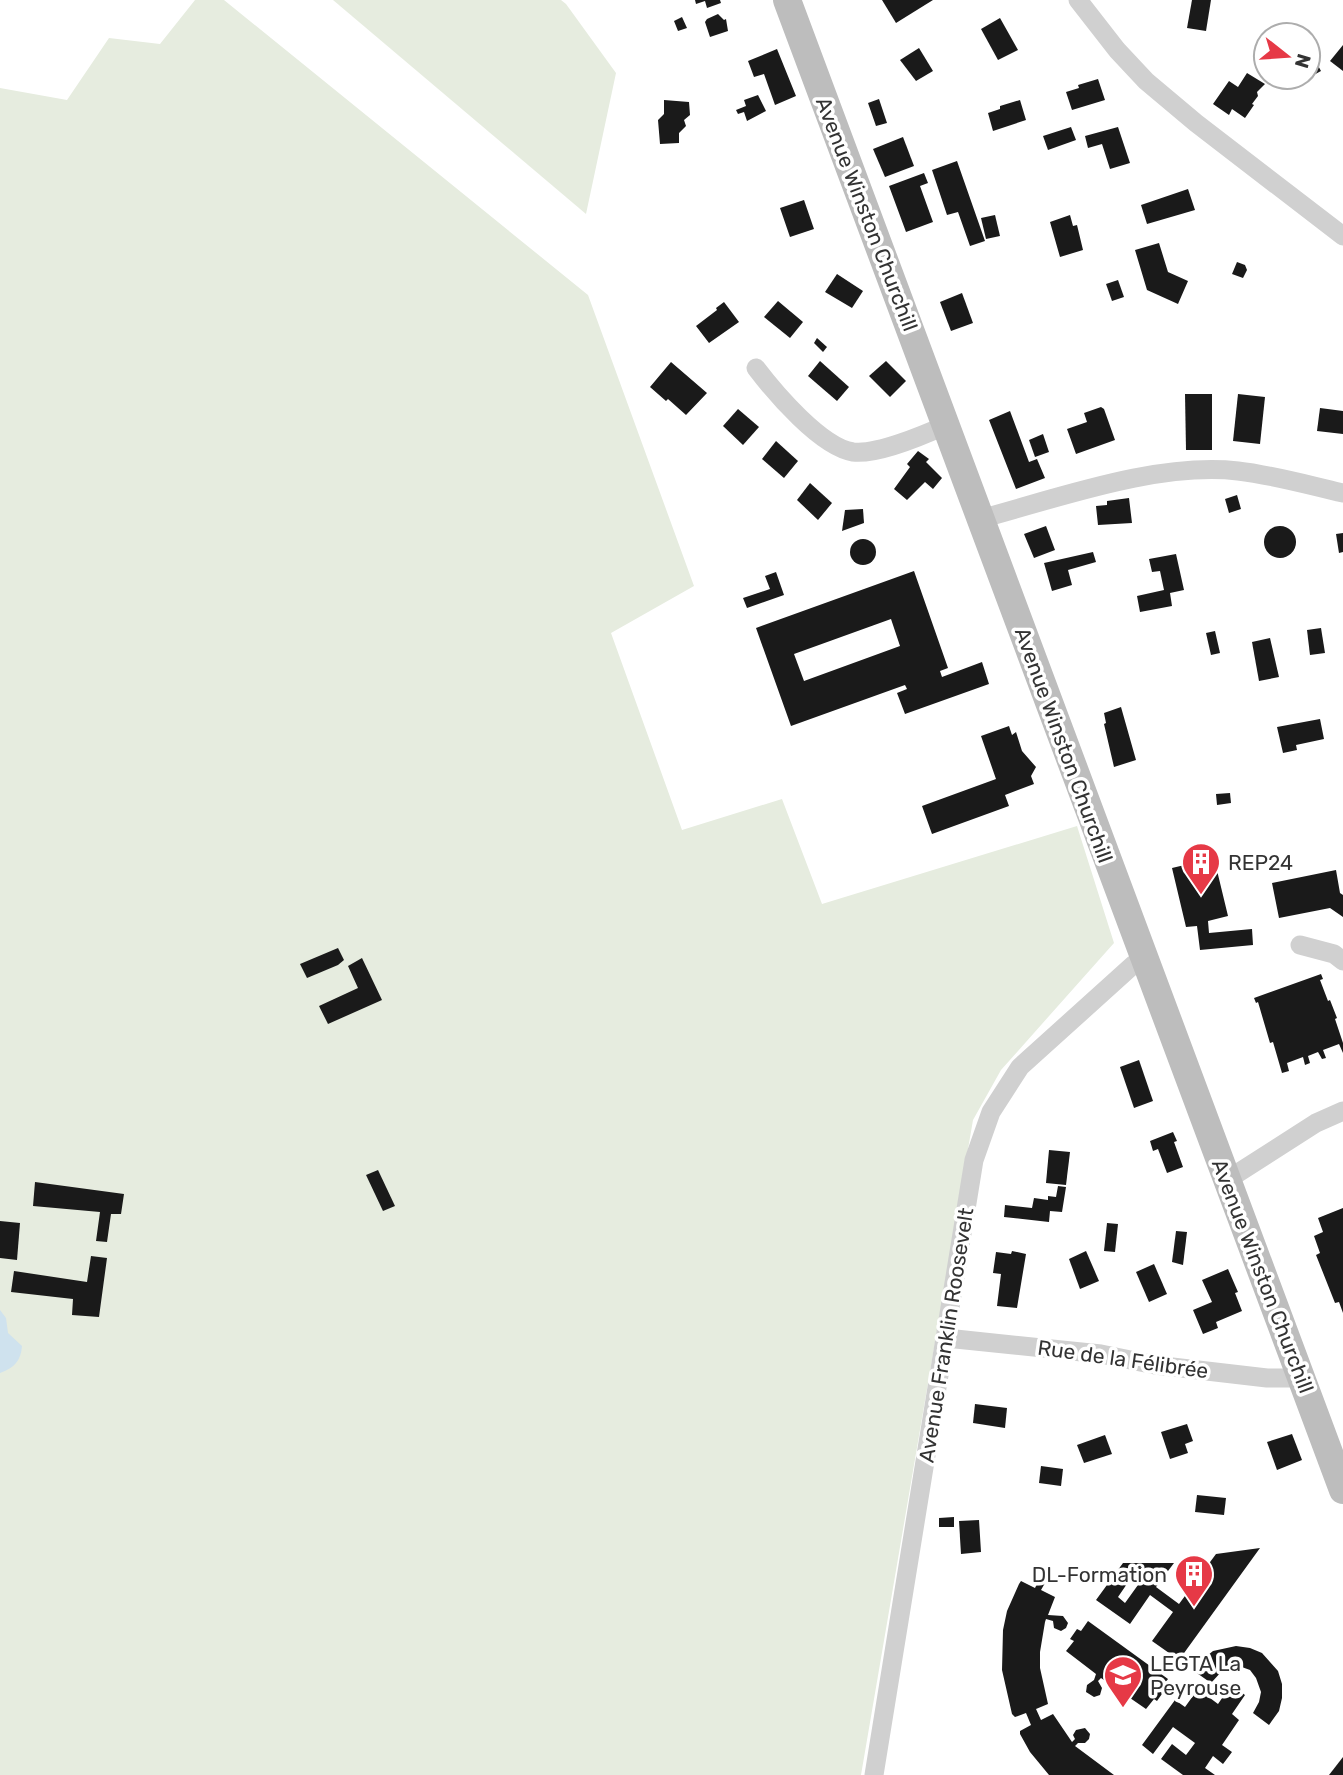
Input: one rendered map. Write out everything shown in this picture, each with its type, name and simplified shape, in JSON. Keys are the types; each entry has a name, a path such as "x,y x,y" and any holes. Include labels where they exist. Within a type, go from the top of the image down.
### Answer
{"main road":[{"name":"Avenue Winston Churchill","path":"787,0 1343,1490"}],"street":[{"path":"1078,0 1117,50 1146,81 1343,236"},
{"path":"755,368 782,401 826,439 850,452 880,448 946,425"},
{"path":"980,519 1137,478 1181,471 1236,471 1343,493"},
{"path":"1300,945 1334,954 1343,961"},
{"name":"Avenue Franklin Roosevelt","path":"874,1775 974,1160 991,1112 1020,1068 1133,965 1144,960"},
{"path":"1227,1180 1316,1123 1343,1111"},
{"name":"Rue de la Félibrée","path":"946,1338 1087,1353 1155,1365 1267,1378 1289,1378 1300,1373"}],"shaded area":[{"path":"195,0 224,0 588,295 694,586 611,633 682,830 782,799 822,904 1077,826 1114,943 1001,1070 973,1120 861,1775 0,1775 0,88 67,100 109,38 160,44"},
{"path":"333,0 561,0 566,4 616,73 586,214"}],"water":[{"path":"0,1310 6,1318 8,1333 22,1346 16,1363 0,1373"}],"building":[{"path":"695,0 720,0 721,3 707,8 705,1 696,4"},
{"path":"882,0 933,0 896,23"},
{"path":"1192,0 1211,0 1206,31 1187,28"},
{"path":"718,14 726,19 728,31 710,37 705,22"},
{"path":"682,17 687,28 678,31 674,21"},
{"path":"1000,18 1018,50 998,60 981,29"},
{"path":"1343,45 1343,71 1330,61"},
{"path":"919,48 933,71 916,81 900,60"},
{"path":"777,49 796,96 775,105 764,74 754,77 748,61"},
{"path":"1247,73 1252,76 1252,91 1258,91 1252,104 1254,105 1245,118 1232,109 1229,115 1213,104 1229,81 1238,87"},
{"path":"1098,79 1105,100 1072,110 1066,92"},
{"path":"758,95 766,111 747,121 744,112 738,114 736,110 746,106 744,100"},
{"path":"879,99 887,123 876,126 868,103"},
{"path":"664,100 689,102 690,115 684,120 686,126 679,133 679,143 660,144 658,120 664,114"},
{"path":"1020,100 1026,120 993,131 988,113"},
{"path":"1071,127 1076,140 1048,150 1043,136"},
{"path":"1118,127 1130,163 1110,169 1102,144 1088,148 1085,136"},
{"path":"903,137 914,166 885,177 873,149"},
{"path":"957,161 985,241 970,246 958,212 947,215 932,170"},
{"path":"924,173 928,183 920,186 933,222 906,232 889,186"},
{"path":"1188,189 1195,210 1147,224 1141,205"},
{"path":"804,200 814,229 790,237 780,208"},
{"path":"995,215 1000,236 986,239 981,218"},
{"path":"1070,215 1073,226 1077,225 1083,250 1060,257 1050,222"},
{"path":"1159,243 1168,272 1188,281 1178,304 1147,290 1135,250"},
{"path":"1237,262 1245,265 1247,270 1243,278 1232,274"},
{"path":"837,274 863,291 852,308 825,292"},
{"path":"1118,280 1124,297 1112,301 1106,284"},
{"path":"962,293 973,323 951,331 940,302"},
{"path":"778,301 803,322 790,338 764,317"},
{"path":"724,302 739,322 709,343 696,326"},
{"path":"817,338 827,347 823,352 814,343"},
{"path":"820,361 849,387 837,401 808,376"},
{"path":"886,361 906,381 890,397 869,376"},
{"path":"671,362 707,393 686,415 650,387"},
{"path":"1185,394 1212,394 1212,450 1186,450"},
{"path":"1238,394 1265,397 1260,444 1233,441"},
{"path":"1101,407 1115,440 1076,454 1067,429 1087,422 1084,413"},
{"path":"1320,408 1343,411 1343,434 1317,431"},
{"path":"738,409 759,427 743,445 723,426"},
{"path":"1010,411 1029,462 1037,459 1045,478 1016,489 989,420"},
{"path":"1043,434 1049,452 1035,457 1029,440"},
{"path":"776,441 798,461 784,478 762,459"},
{"path":"918,451 929,459 926,462 942,478 933,489 925,482 907,500 894,489 910,467 907,464"},
{"path":"810,483 832,503 818,520 797,500"},
{"path":"1237,495 1241,509 1229,513 1225,499"},
{"path":"1129,498 1132,523 1098,525 1096,506 1107,505 1107,501"},
{"path":"863,509 864,523 842,531 845,510"},
{"path":"1046,526 1055,550 1034,558 1024,534"},
{"path":"1280,526 1291,531 1296,542 1291,553 1280,558 1269,553 1264,542 1269,531"},
{"path":"1343,533 1343,552 1339,553 1336,534"},
{"path":"863,539 872,543 876,552 872,561 863,565 854,561 850,552 854,543"},
{"path":"1093,552 1096,562 1068,570 1072,585 1052,591 1044,563"},
{"path":"1176,554 1184,590 1170,593 1172,606 1140,612 1137,596 1164,590 1160,571 1152,572 1149,559"},
{"path":"914,571 948,668 940,671 942,677 982,662 989,684 905,714 897,693 907,689 905,685 791,726 756,628","holes":["891,619 900,646 804,681 794,654"]},
{"path":"776,572 784,595 747,608 743,598 770,589 765,576"},
{"path":"1321,628 1325,653 1310,655 1307,630"},
{"path":"1215,631 1220,653 1211,655 1206,633"},
{"path":"1270,638 1279,677 1259,681 1252,642"},
{"path":"1121,707 1136,760 1114,767 1104,713"},
{"path":"1320,719 1324,739 1296,745 1297,750 1283,753 1277,727"},
{"path":"1009,726 1012,735 1016,732 1022,751 1036,767 1031,776 1034,784 1005,795 1009,806 932,834 922,806 996,779 981,736"},
{"path":"1230,793 1231,803 1217,805 1216,794"},
{"name":"REP24","path":"1214,858 1228,916 1208,921 1209,933 1252,929 1253,945 1200,950 1197,926 1186,927 1172,868"},
{"path":"1336,870 1340,893 1343,895 1343,917 1330,908 1279,918 1272,883"},
{"path":"338,948 344,960 307,978 300,964"},
{"path":"362,958 382,1000 328,1024 319,1006 358,988 348,966"},
{"path":"1321,974 1323,979 1320,980 1337,1018 1335,1019 1343,1043 1343,1053 1339,1044 1323,1050 1326,1058 1322,1059 1318,1052 1308,1056 1310,1063 1305,1065 1303,1057 1287,1063 1289,1071 1282,1073 1273,1042 1270,1043 1258,1002 1256,1003 1254,998"},
{"path":"1139,1060 1153,1101 1134,1108 1120,1067"},
{"path":"1173,1132 1183,1167 1167,1173 1158,1149 1153,1151 1150,1141"},
{"path":"1049,1150 1070,1152 1066,1185 1046,1183"},
{"path":"378,1170 395,1206 383,1211 366,1175"},
{"path":"35,1182 124,1194 121,1214 111,1214 107,1242 96,1241 100,1212 33,1206"},
{"path":"1058,1186 1066,1187 1062,1212 1050,1211 1049,1222 1004,1217 1005,1205 1032,1208 1034,1198 1048,1200 1048,1196 1056,1197"},
{"path":"1343,1208 1343,1313 1339,1302 1335,1303 1316,1255 1320,1253 1314,1236 1323,1232 1318,1218"},
{"path":"0,1221 20,1223 17,1260 0,1258"},
{"path":"1107,1223 1118,1224 1115,1252 1104,1251"},
{"path":"1176,1231 1187,1232 1183,1265 1172,1262"},
{"path":"1012,1251 1026,1254 1017,1308 997,1306 1001,1274 993,1273 996,1252 1011,1254"},
{"path":"1086,1251 1099,1281 1080,1289 1069,1259"},
{"path":"91,1256 107,1258 99,1317 72,1315 73,1299 11,1292 14,1271 87,1282"},
{"path":"1154,1264 1167,1294 1149,1302 1136,1272"},
{"path":"1228,1269 1238,1292 1235,1293 1242,1311 1216,1322 1218,1328 1203,1334 1193,1310 1212,1302 1202,1280"},
{"path":"975,1404 1007,1408 1005,1428 973,1423"},
{"path":"1187,1424 1193,1441 1185,1444 1188,1453 1170,1459 1161,1432"},
{"path":"1292,1434 1302,1460 1277,1470 1267,1442"},
{"path":"1105,1435 1112,1454 1084,1463 1077,1445"},
{"path":"1041,1466 1063,1469 1061,1486 1039,1483"},
{"path":"1197,1495 1226,1498 1224,1515 1195,1512"},
{"path":"954,1517 954,1527 939,1527 939,1518"},
{"path":"979,1520 981,1552 961,1554 959,1521"},
{"path":"1260,1548 1179,1660 1152,1641 1173,1612 1150,1595 1130,1624 1096,1600 1123,1563 1174,1563 1156,1587 1179,1604 1216,1554","holes":["1131,1578 1143,1578 1125,1603 1118,1597"]},
{"path":"1039,1580 1045,1583 1041,1590 1055,1597 1048,1615 1063,1616 1068,1623 1061,1631 1054,1628 1053,1621 1046,1619 1040,1668 1048,1704 1036,1709 1041,1720 1053,1714 1072,1742 1076,1730 1085,1728 1090,1734 1089,1739 1075,1746 1114,1775 1049,1775 1030,1752 1020,1734 1020,1731 1031,1725 1026,1713 1015,1717 1012,1714 1002,1670 1003,1630 1007,1611 1021,1581 1035,1588"},
{"path":"1088,1621 1168,1679 1157,1701 1154,1699 1146,1709 1101,1678 1098,1681 1102,1688 1100,1695 1094,1697 1086,1692 1087,1685 1094,1680 1096,1674 1066,1651 1074,1641 1070,1639 1077,1629 1081,1631"},
{"path":"1236,1646 1262,1653 1278,1671 1282,1698 1279,1711 1269,1725 1253,1713 1261,1692 1250,1670 1239,1666 1230,1667 1211,1683 1194,1671 1213,1651"},
{"path":"1231,1685 1245,1695 1232,1714 1239,1720 1222,1745 1232,1752 1223,1764 1213,1756 1205,1768 1215,1775 1183,1775 1161,1759 1172,1744 1186,1755 1195,1743 1173,1727 1153,1754 1142,1745 1175,1700 1185,1707 1198,1689 1218,1704"},
{"path":"1343,1757 1343,1775 1329,1775"}],"place":[{"name":"REP24","path":"1201,896"},
{"name":"DL-Formation","path":"1194,1608"},
{"name":"LEGTA La Peyrouse","path":"1123,1709"}]}
